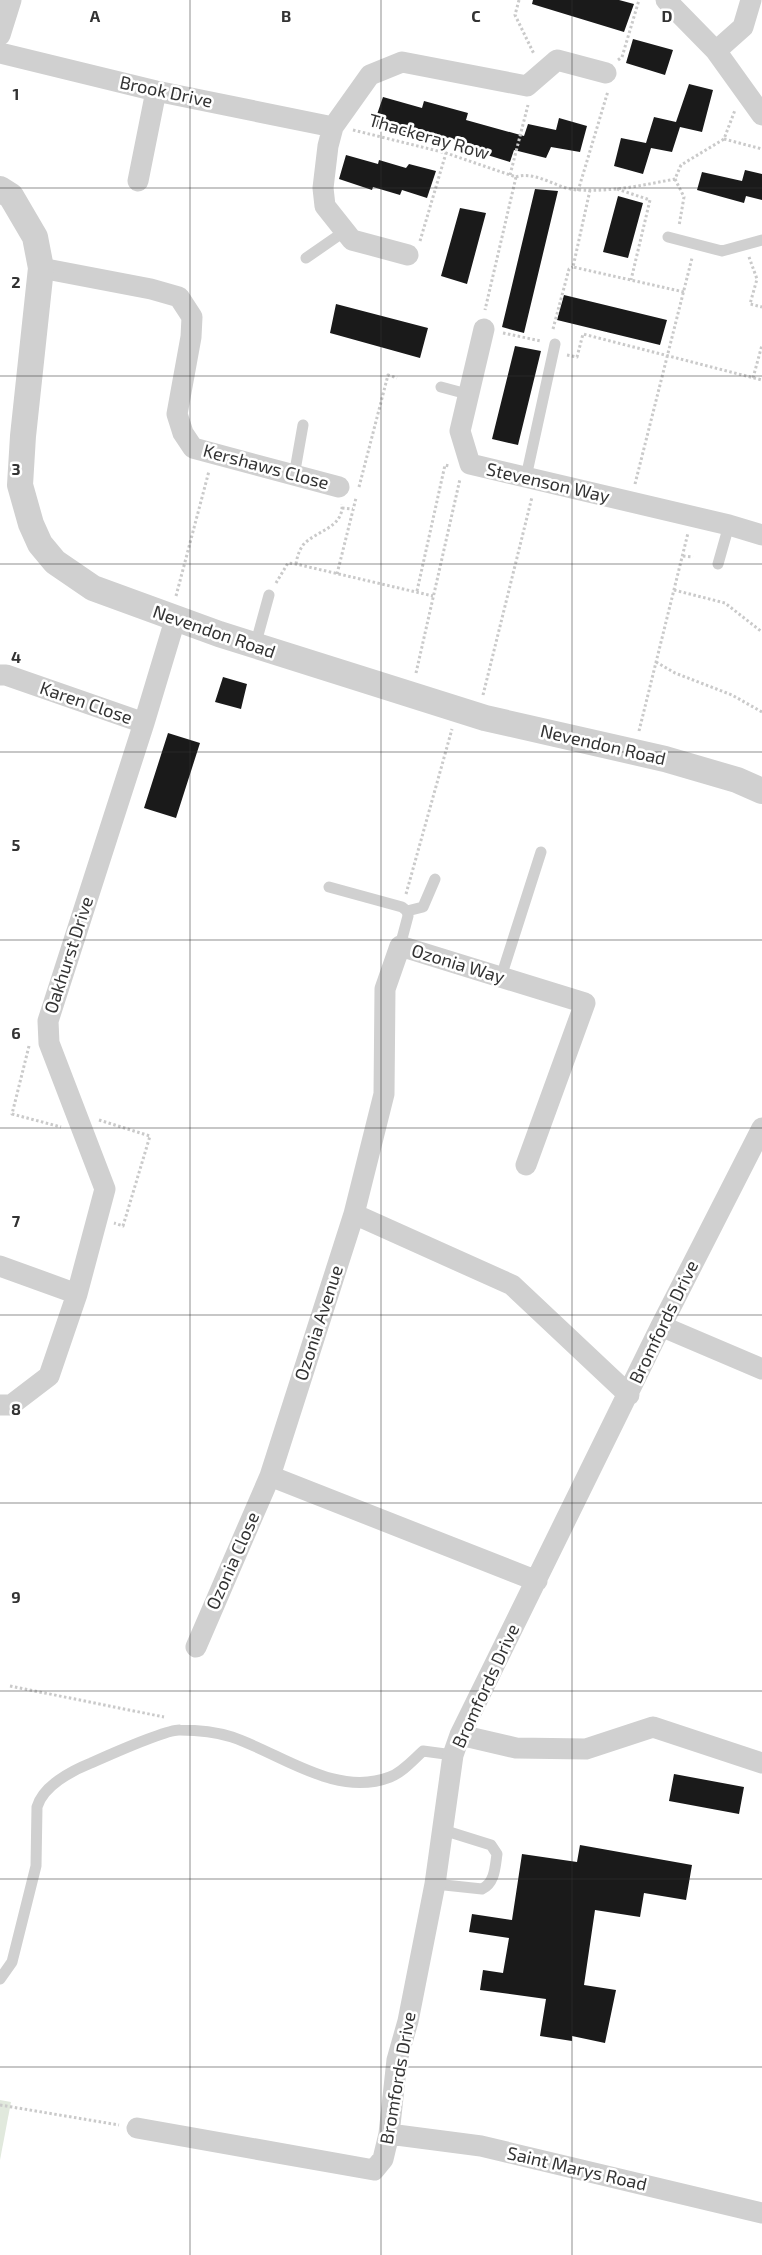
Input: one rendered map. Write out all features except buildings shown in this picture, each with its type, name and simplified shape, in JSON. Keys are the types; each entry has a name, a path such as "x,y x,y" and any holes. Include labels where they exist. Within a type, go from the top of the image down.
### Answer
{"street":[{"path":"0,35 11,0"},
{"path":"666,0 716,51 762,115"},
{"path":"716,51 743,28 751,0"},
{"name":"Brook Drive","path":"0,53 156,91 333,127"},
{"path":"408,255 352,240 325,206 323,188 328,146 333,127 370,75 402,62 528,86 557,60 606,73"},
{"path":"138,181 156,91"},
{"name":"Nevendon Road","path":"0,189 11,196 36,237 41,268 23,436 20,485 31,524 40,544 55,562 93,588 173,619 255,646 467,713 664,759 737,780 762,791"},
{"name":"Kershaws Close","path":"41,268 151,289 179,297 192,316 192,337 177,414 183,433 194,448 294,476 341,498"},
{"name":"Stevenson Way","path":"484,329 467,394 460,431 466,467 531,478 729,525 762,536"},
{"name":"Oakhurst Drive","path":"0,1406 11,1405 49,1376 77,1294 105,1189 49,1043 48,1021 144,723 173,619"},
{"name":"Karen Close","path":"0,676 6,675 144,723"},
{"name":"Ozonia Way","path":"354,1214 384,1094 385,990 400,946 585,1003 526,1165"},
{"name":"Bromfords Drive","path":"137,2128 374,2170 383,2159 390,2134 397,2060 408,2021 435,1884 454,1756 460,1735 762,1128"},
{"path":"354,1214 512,1285 629,1395"},
{"name":"Ozonia Avenue","path":"270,1476 354,1214"},
{"path":"0,1266 77,1294"},
{"path":"662,1326 762,1369"},
{"path":"270,1476 537,1581"},
{"name":"Ozonia Close","path":"196,1647 270,1476"},
{"path":"460,1735 516,1748 586,1749 653,1727 762,1763"},
{"name":"Saint Marys Road","path":"390,2134 480,2146 762,2213"}],"lane":[{"path":"306,258 345,231"},
{"path":"671,238 722,251 762,240"},
{"path":"531,478 553,346"},
{"path":"441,387 467,394"},
{"path":"294,476 303,425"},
{"path":"718,564 729,525"},
{"path":"255,646 269,595"},
{"path":"501,977 540,852"},
{"path":"329,887 404,909 423,907 435,879"},
{"path":"400,946 408,916 404,909"},
{"path":"0,1979 12,1962 36,1866 37,1807 40,1798 66,1776 86,1765 177,1729 204,1731 230,1736 326,1777 358,1783 372,1782 392,1776 406,1767 423,1751 454,1756"},
{"path":"435,1884 470,1888 488,1886 492,1881 497,1854 491,1846 443,1830"}],"path":[{"path":"519,0 515,15 543,72"},
{"path":"578,191 610,84 606,73 622,57 639,0"},
{"path":"510,175 529,100 528,86"},
{"path":"671,238 684,208 684,197 675,179 681,165 724,139 737,107 747,96"},
{"name":"Thackeray Row","path":"333,127 347,128 446,153 516,177 525,174 578,191 634,187 675,179"},
{"path":"724,139 762,149"},
{"path":"408,255 422,238 423,226 446,153"},
{"path":"516,177 483,318 484,329 553,346 577,357 582,334 762,380"},
{"path":"615,188 650,200 631,280"},
{"path":"553,346 569,269 573,267 590,190"},
{"path":"631,502 696,244"},
{"path":"745,245 757,279 750,304 762,307"},
{"path":"573,267 684,292"},
{"path":"753,378 762,346"},
{"path":"337,574 388,375 397,378"},
{"path":"173,619 214,454"},
{"path":"411,695 433,596 466,467 446,464 417,591"},
{"path":"404,909 467,713 531,478"},
{"path":"296,564 303,546 336,522 341,498 354,509"},
{"path":"637,739 688,533 699,528 701,519"},
{"path":"682,556 693,557"},
{"path":"269,595 288,563 433,596"},
{"path":"674,590 725,603 762,632"},
{"path":"656,662 675,673 732,695 762,712"},
{"path":"31,1037 12,1114 80,1125 88,1116 150,1136 123,1226 97,1219"},
{"path":"10,1686 165,1718 177,1729"},
{"path":"0,2105 137,2128"}],"shaded area":[{"path":"0,2100 11,2102 0,2160"}]}
